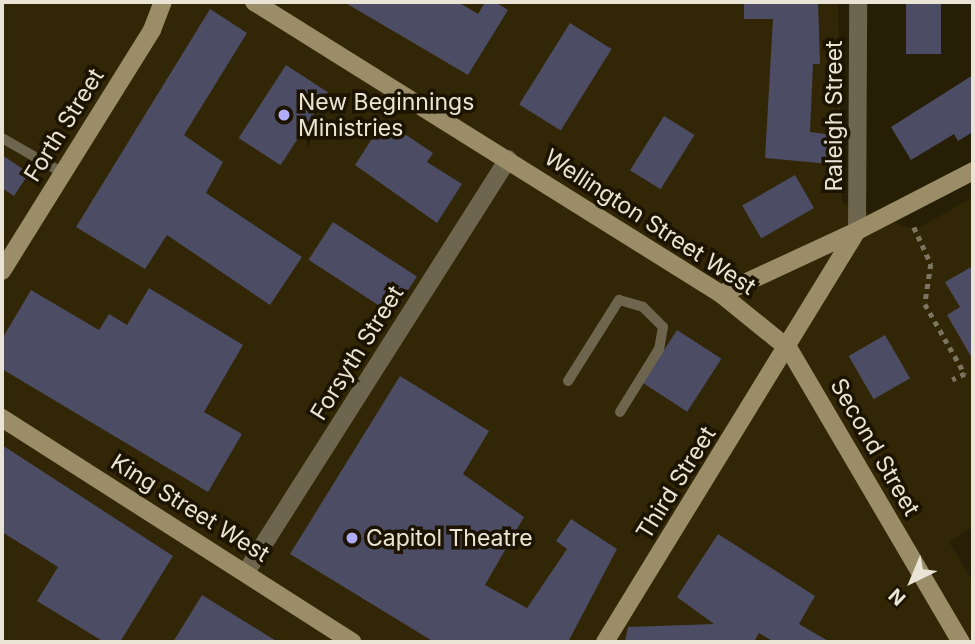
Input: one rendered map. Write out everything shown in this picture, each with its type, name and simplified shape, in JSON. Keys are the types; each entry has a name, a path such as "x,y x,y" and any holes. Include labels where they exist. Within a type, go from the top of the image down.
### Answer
{"street":[{"name":"Forth Street","path":"2,271 152,30 163,2"},
{"name":"Wellington Street West","path":"254,2 721,294 789,349"},
{"name":"Raleigh Street","path":"857,232 858,2"},
{"name":"Forsyth Street","path":"246,572 508,159"},
{"path":"721,294 857,232 973,171"},
{"path":"789,349 857,232"},
{"name":"Third Street","path":"605,642 789,349"},
{"name":"Second Street","path":"789,349 961,642"},
{"name":"King Street West","path":"2,418 352,642"}],"lane":[{"path":"2,138 63,173"},
{"path":"568,381 620,300 643,307 663,327 659,349 620,412"}],"path":[{"path":"914,227 931,264 925,304 965,374 952,380"}],"shaded area":[{"path":"2,2 838,2 842,203 915,230 973,197 973,527 949,542 973,582 973,642 2,642"}],"building":[{"path":"344,2 458,2 478,14 485,2 495,2 508,10 468,75"},
{"path":"744,2 818,2 820,64 813,64 810,132 833,135 830,164 765,158 773,19 744,19"},
{"path":"906,2 941,2 941,54 906,54"},
{"path":"210,9 247,33 184,135 223,162 206,193 302,257 270,305 167,235 145,269 76,227"},
{"path":"570,23 612,49 561,130 519,104"},
{"name":"New Beginnings Ministries","path":"286,65 328,92 281,165 239,138"},
{"path":"973,75 973,132 958,141 954,134 911,160 891,127"},
{"path":"664,116 695,135 661,189 630,170"},
{"path":"384,120 433,153 427,162 462,184 437,223 355,165"},
{"path":"2,155 29,173 14,196 2,188"},
{"path":"795,175 814,208 761,238 742,206"},
{"path":"333,222 417,276 392,314 308,260"},
{"path":"973,266 973,360 947,315 960,307 945,282"},
{"path":"149,288 243,345 204,412 242,434 208,492 2,369 2,339 31,290 99,330 109,314 127,325"},
{"path":"677,330 721,359 687,412 643,383"},
{"path":"885,335 910,378 874,399 849,356"},
{"path":"400,376 489,431 463,474 524,517 485,585 527,608 567,549 556,541 571,519 617,549 568,642 434,642 290,554"},
{"path":"2,445 173,556 120,642 104,642 37,601 58,567 2,532"},
{"path":"718,534 815,596 799,624 830,642 774,642 759,633 754,642 625,642 628,627 714,624 677,597"},
{"path":"202,595 278,642 173,642"}],"place":[{"name":"New Beginnings Ministries","path":"284,115"},
{"name":"Capitol Theatre","path":"352,538"}]}
